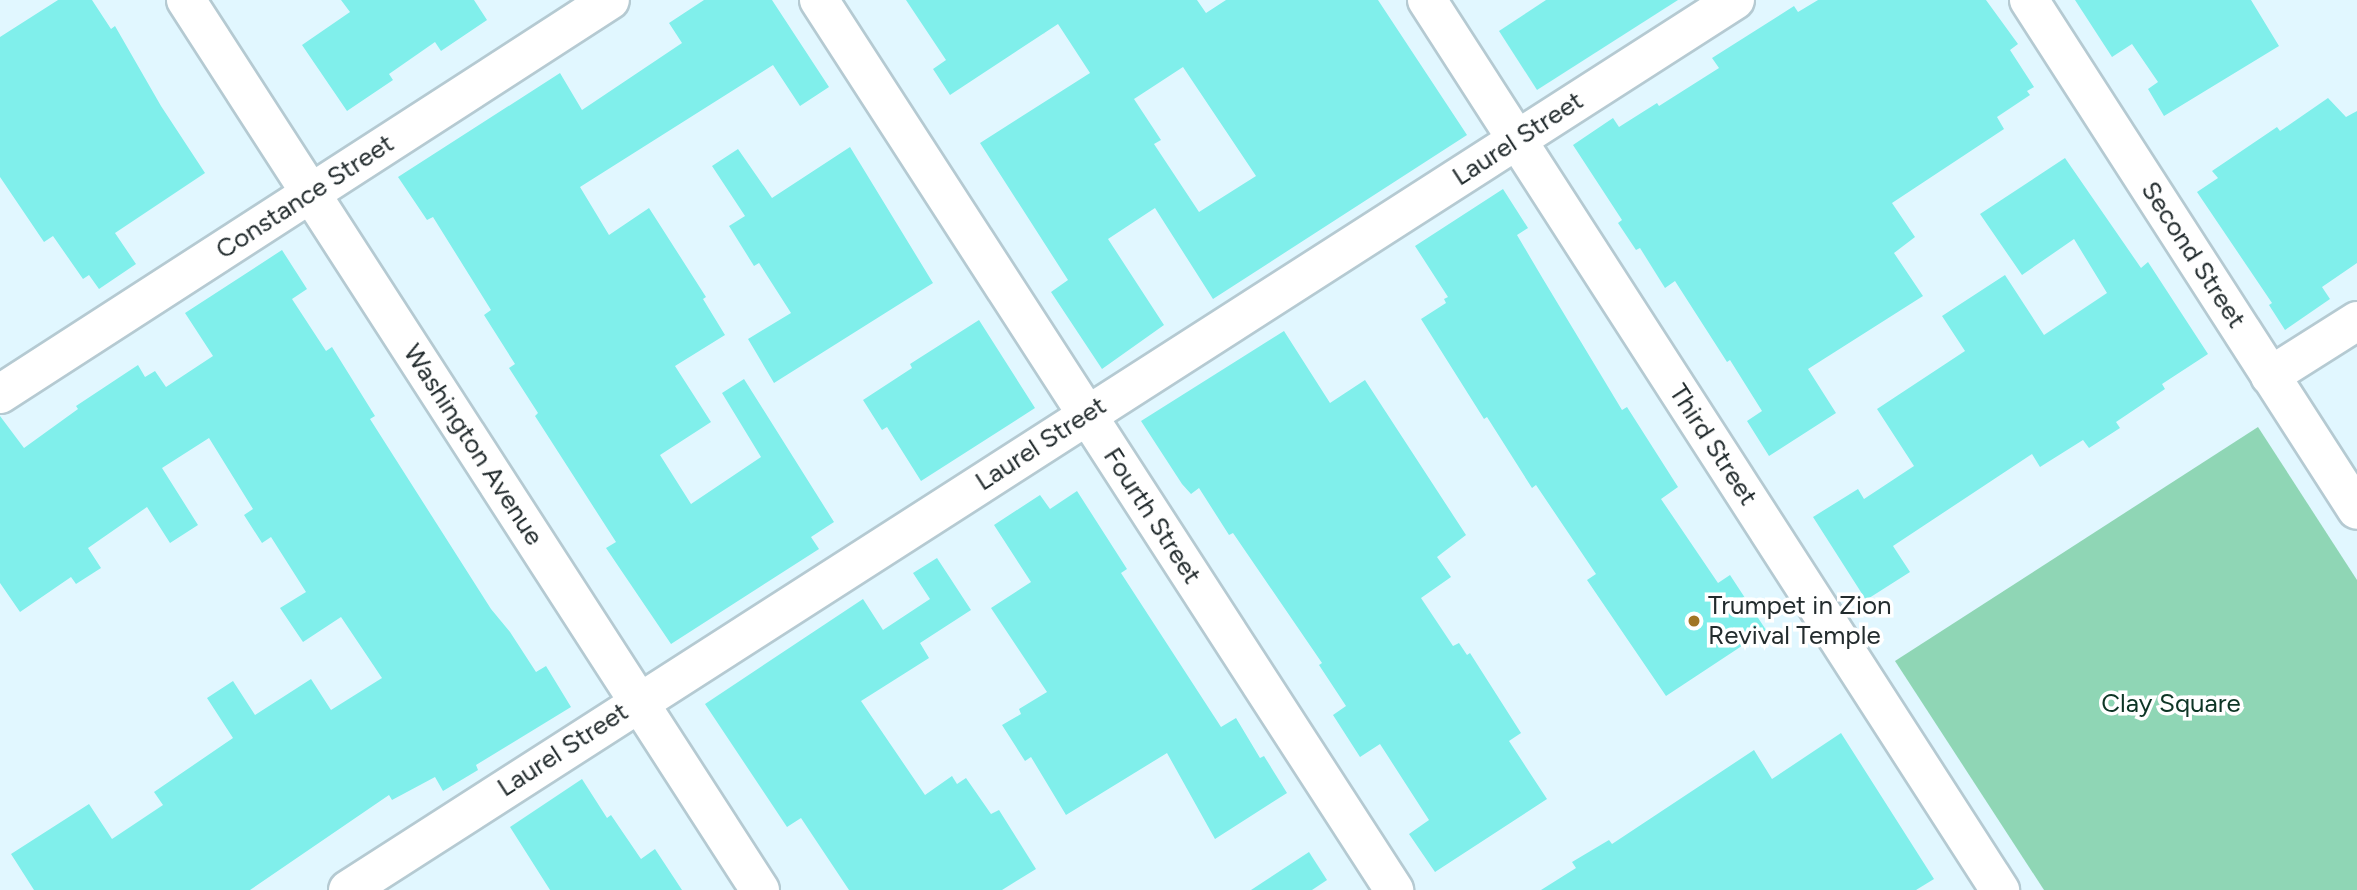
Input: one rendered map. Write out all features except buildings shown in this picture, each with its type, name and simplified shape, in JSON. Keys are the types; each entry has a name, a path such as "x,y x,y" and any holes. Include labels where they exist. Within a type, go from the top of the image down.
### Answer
{"street":[{"name":"Washington Avenue","path":"186,0 760,890"},
{"name":"Constance Street","path":"0,394 610,0"},
{"name":"Fourth Street","path":"819,0 1394,890"},
{"name":"Third Street","path":"1427,0 2000,890"},
{"name":"Laurel Street","path":"348,890 1735,0"},
{"name":"Second Street","path":"2029,0 2357,510"},
{"path":"2270,376 2357,321"}],"green space":[{"name":"Clay Square","path":"2258,427 2357,580 2357,890 2044,890 1895,661"}],"place":[{"name":"Trumpet in Zion Revival Temple","path":"1694,621"}]}
